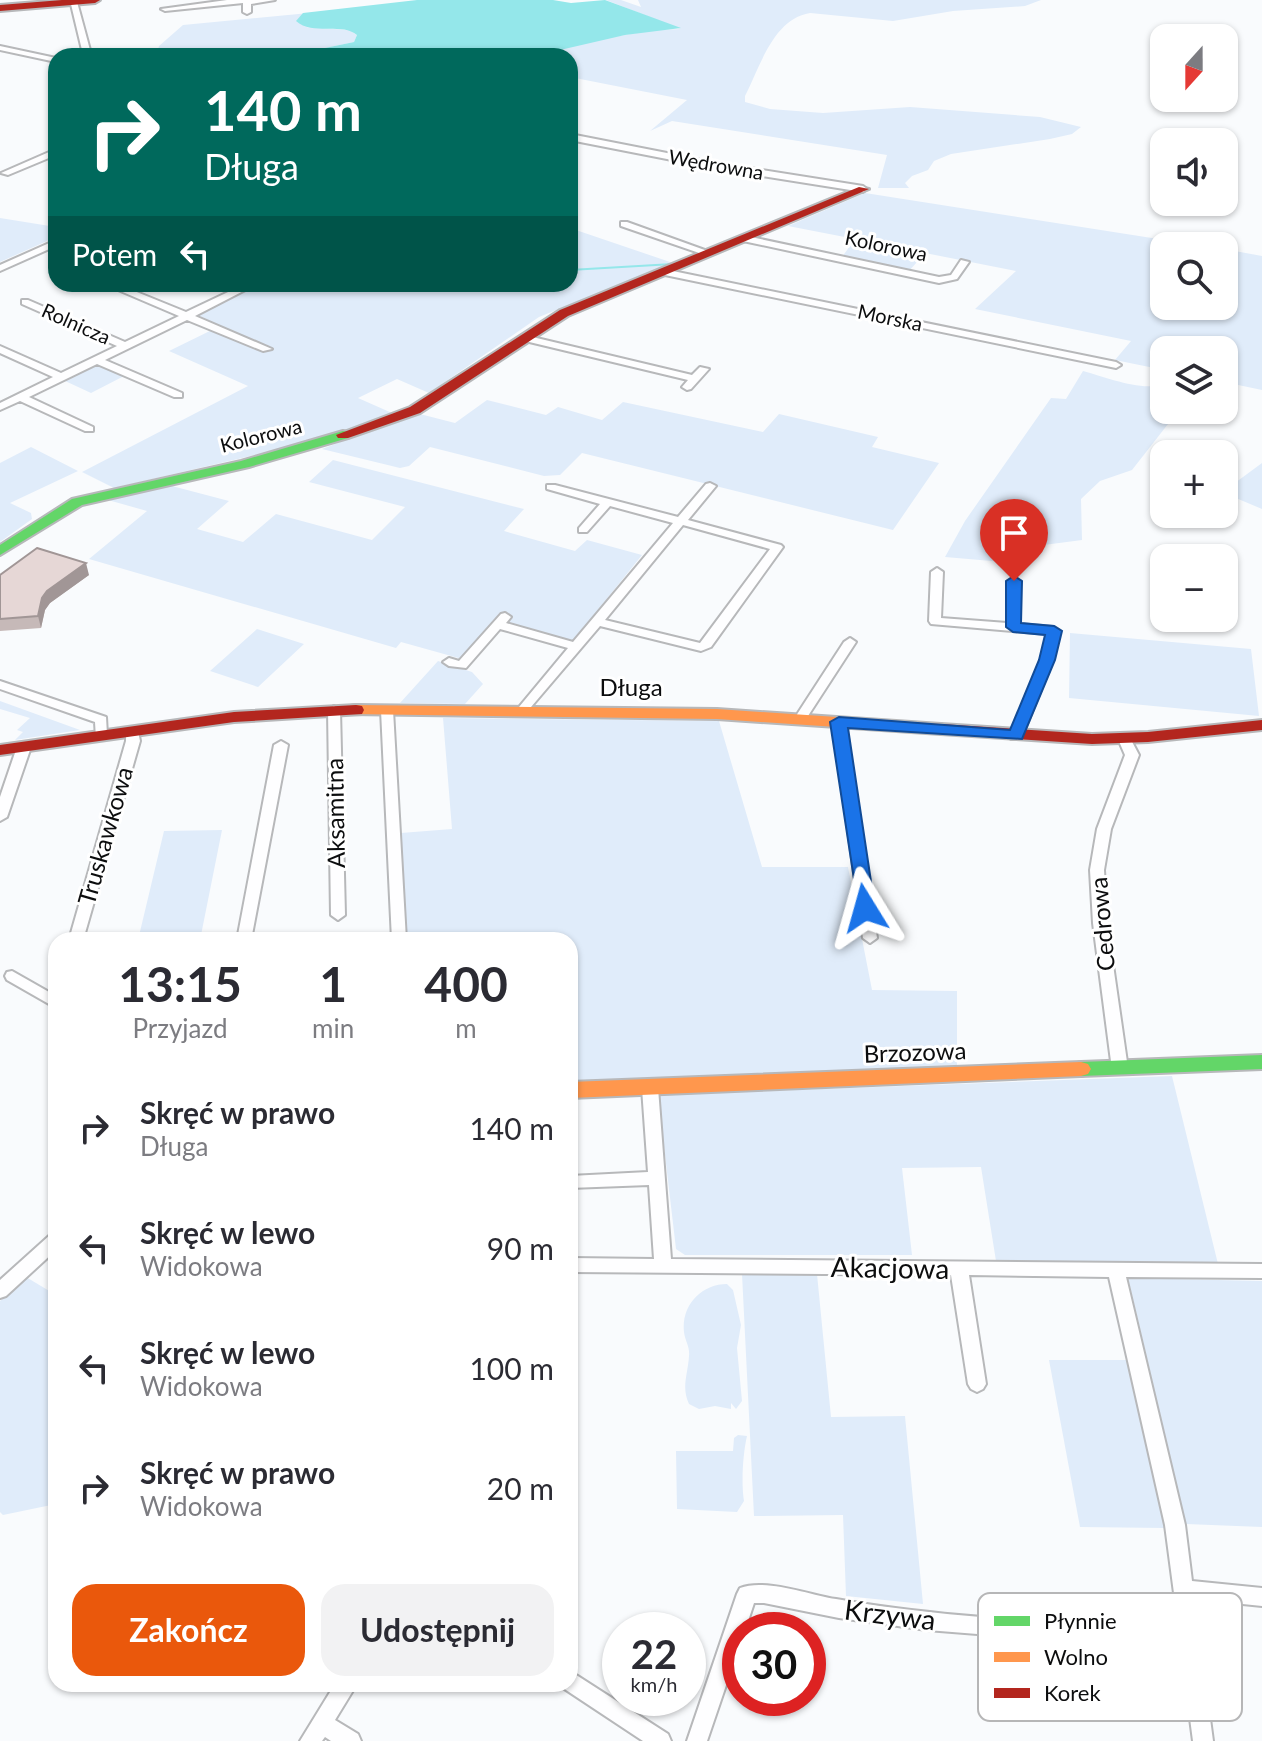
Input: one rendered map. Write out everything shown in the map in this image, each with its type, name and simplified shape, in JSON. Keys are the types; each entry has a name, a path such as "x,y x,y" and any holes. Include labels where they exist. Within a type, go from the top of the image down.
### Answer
{"street":[{"path":"0,8 95,0"},
{"path":"165,9 271,0"},
{"path":"247,1 247,12"},
{"path":"70,2 85,48"},
{"path":"0,48 48,58"},
{"name":"Wędrowna","path":"578,139 718,166 863,189"},
{"path":"7,173 48,155"},
{"name":"Kolorowa","path":"0,551 77,502 336,440 415,410 564,313 863,189"},
{"path":"624,224 708,253"},
{"name":"Kolorowa","path":"746,239 939,280 954,277 964,262"},
{"path":"0,268 48,247"},
{"name":"Morska","path":"663,272 1116,365"},
{"path":"128,292 267,349"},
{"name":"Rolnicza","path":"0,407 236,292"},
{"name":"Rolnicza","path":"25,302 126,346"},
{"path":"524,338 691,383 704,369"},
{"path":"0,349 61,377"},
{"name":"Rolnicza","path":"97,360 178,395"},
{"path":"20,397 89,429"},
{"path":"525,711 575,646 710,486"},
{"path":"551,487 777,547 707,644 701,647 596,621"},
{"path":"583,530 607,503"},
{"path":"937,572 935,621 1054,631 1047,660 1016,736"},
{"path":"1013,627 1014,581"},
{"path":"449,662 462,665 502,621 575,646"},
{"path":"800,719 850,642"},
{"path":"0,685 101,720 101,735"},
{"name":"Długa","path":"0,750 250,715 334,710 697,713 1016,736 1124,739 1262,725"},
{"name":"Aksamitna","path":"334,710 338,915"},
{"path":"387,710 399,932"},
{"path":"839,722 870,938"},
{"name":"Truskawkowa","path":"78,932 133,741 132,731"},
{"name":"Cedrowa","path":"1120,1069 1100,923 1097,870 1104,829 1132,755 1124,739"},
{"path":"246,932 281,745"},
{"path":"0,817 24,747"},
{"path":"12,976 48,998"},
{"name":"Brzozowa","path":"578,1090 1262,1062"},
{"path":"650,1088 663,1265"},
{"path":"578,1182 657,1178"},
{"path":"0,1291 48,1247"},
{"name":"Akacjowa","path":"578,1265 1262,1271"},
{"path":"959,1269 977,1384"},
{"path":"1116,1271 1175,1525 1184,1593"},
{"path":"1183,1589 1222,1593"},
{"name":"Krzywa","path":"697,1741 747,1594 927,1621 978,1625"},
{"path":"1242,1595 1262,1597"},
{"path":"578,1686 661,1741"},
{"path":"342,1692 316,1732 351,1741"},
{"path":"1200,1721 1203,1741"}],"shaded area":[{"path":"606,0 621,0 641,7 638,0 1041,0 1025,6 953,11 893,21 810,13 797,17 786,24 769,46 745,102 770,109 823,113 910,107 1040,117 1081,127 1072,134 1050,139 951,154 934,161 928,170 912,176 905,183 909,188 878,188 887,155 672,121 650,131 687,100 578,79 578,48 547,48 654,30 680,29"},
{"path":"403,4 306,27 349,30 357,35 354,42 325,48 158,48 183,25"},
{"path":"865,193 1150,238 1150,320 1238,320 1238,252 1262,256 1262,390 1238,385 1238,336 1150,336 1150,367 1115,360 1131,341 975,309 1016,271 925,253 909,271 842,257 855,239 788,226"},
{"path":"0,218 48,226 48,241 0,262"},
{"path":"578,231 673,263 539,317 429,393 397,379 358,398 392,413 336,436 114,488 82,472 248,386 169,351 220,326 198,315 243,292 578,292"},
{"path":"98,363 126,375 91,393 63,380"},
{"path":"1083,371 1134,385 1150,386 1150,424 1168,424 1156,440 1150,440 1150,447 1132,470 1100,481 1081,499 1082,540 1021,548 1015,563 945,557 965,521 1051,398 1066,399"},
{"path":"487,400 546,415 558,407 602,420 623,402 763,432 779,414 878,437 872,447 939,463 893,530 582,453 560,475 544,476 430,447 409,466 400,468 322,449 416,413 455,423"},
{"path":"31,447 78,471 10,503 31,513 32,519 0,542 0,463"},
{"path":"333,460 524,509 504,531 575,551 587,540 642,555 573,641 497,620 462,659 401,642 396,648 89,559 147,511 108,500 172,486 229,501 197,529 243,542 276,514 372,540 405,507 309,482"},
{"path":"1262,463 1262,509 1238,499 1238,481"},
{"path":"257,629 304,644 258,687 210,671"},
{"path":"1070,633 1251,649 1259,716 1069,698"},
{"path":"438,661 472,672 483,684 465,704 400,703"},
{"path":"0,701 80,730 15,740 23,732 17,730 30,718 0,709"},
{"path":"443,718 719,721 762,867 848,867 872,990 957,991 957,1068 578,1082 578,932 392,932 388,834 452,829"},
{"path":"222,830 202,932 140,932 164,831"},
{"path":"1172,1076 1218,1264 996,1261 981,1167 902,1168 912,1255 685,1255 676,1249 658,1095"},
{"path":"742,1274 817,1274 831,1417 905,1416 923,1604 846,1596 843,1515 754,1516"},
{"path":"26,1277 48,1290 48,1506 3,1515 0,1512 0,1301"},
{"path":"1128,1278 1262,1281 1262,1527 1186,1524"},
{"path":"727,1284 733,1290 741,1325 737,1348 742,1401 736,1409 731,1403 731,1409 715,1406 699,1409 689,1404 685,1392 689,1352 684,1332 686,1313 702,1292"},
{"path":"1049,1360 1128,1360 1165,1528 1080,1527"},
{"path":"747,1436 743,1468 744,1501 737,1512 677,1509 676,1451 733,1451 734,1438"}],"water":[{"path":"417,0 553,0 571,3 605,0 681,28 625,35 569,48 325,48 354,42 357,35 343,29 310,28 296,21 303,13"}],"building":[{"path":"37,548 86,563 47,591 38,616 0,619 0,575"}],"waterway":[{"path":"578,270 673,264"}],"traffic: fast":[{"path":"0,551 77,502 244,464 343,435"},
{"path":"1081,1069 1262,1062"}],"traffic: slow":[{"path":"356,710 717,714 941,729"},
{"path":"578,1090 1081,1069"}],"traffic: jam":[{"path":"0,8 95,0"},
{"path":"343,435 415,410 564,313 863,189"},
{"path":"0,750 234,717 356,710"},
{"path":"941,729 1092,739 1148,737 1262,725"}],"route":[{"path":"865,908 839,722 1016,736 1047,660 1054,631 1013,627 1014,581"}]}
